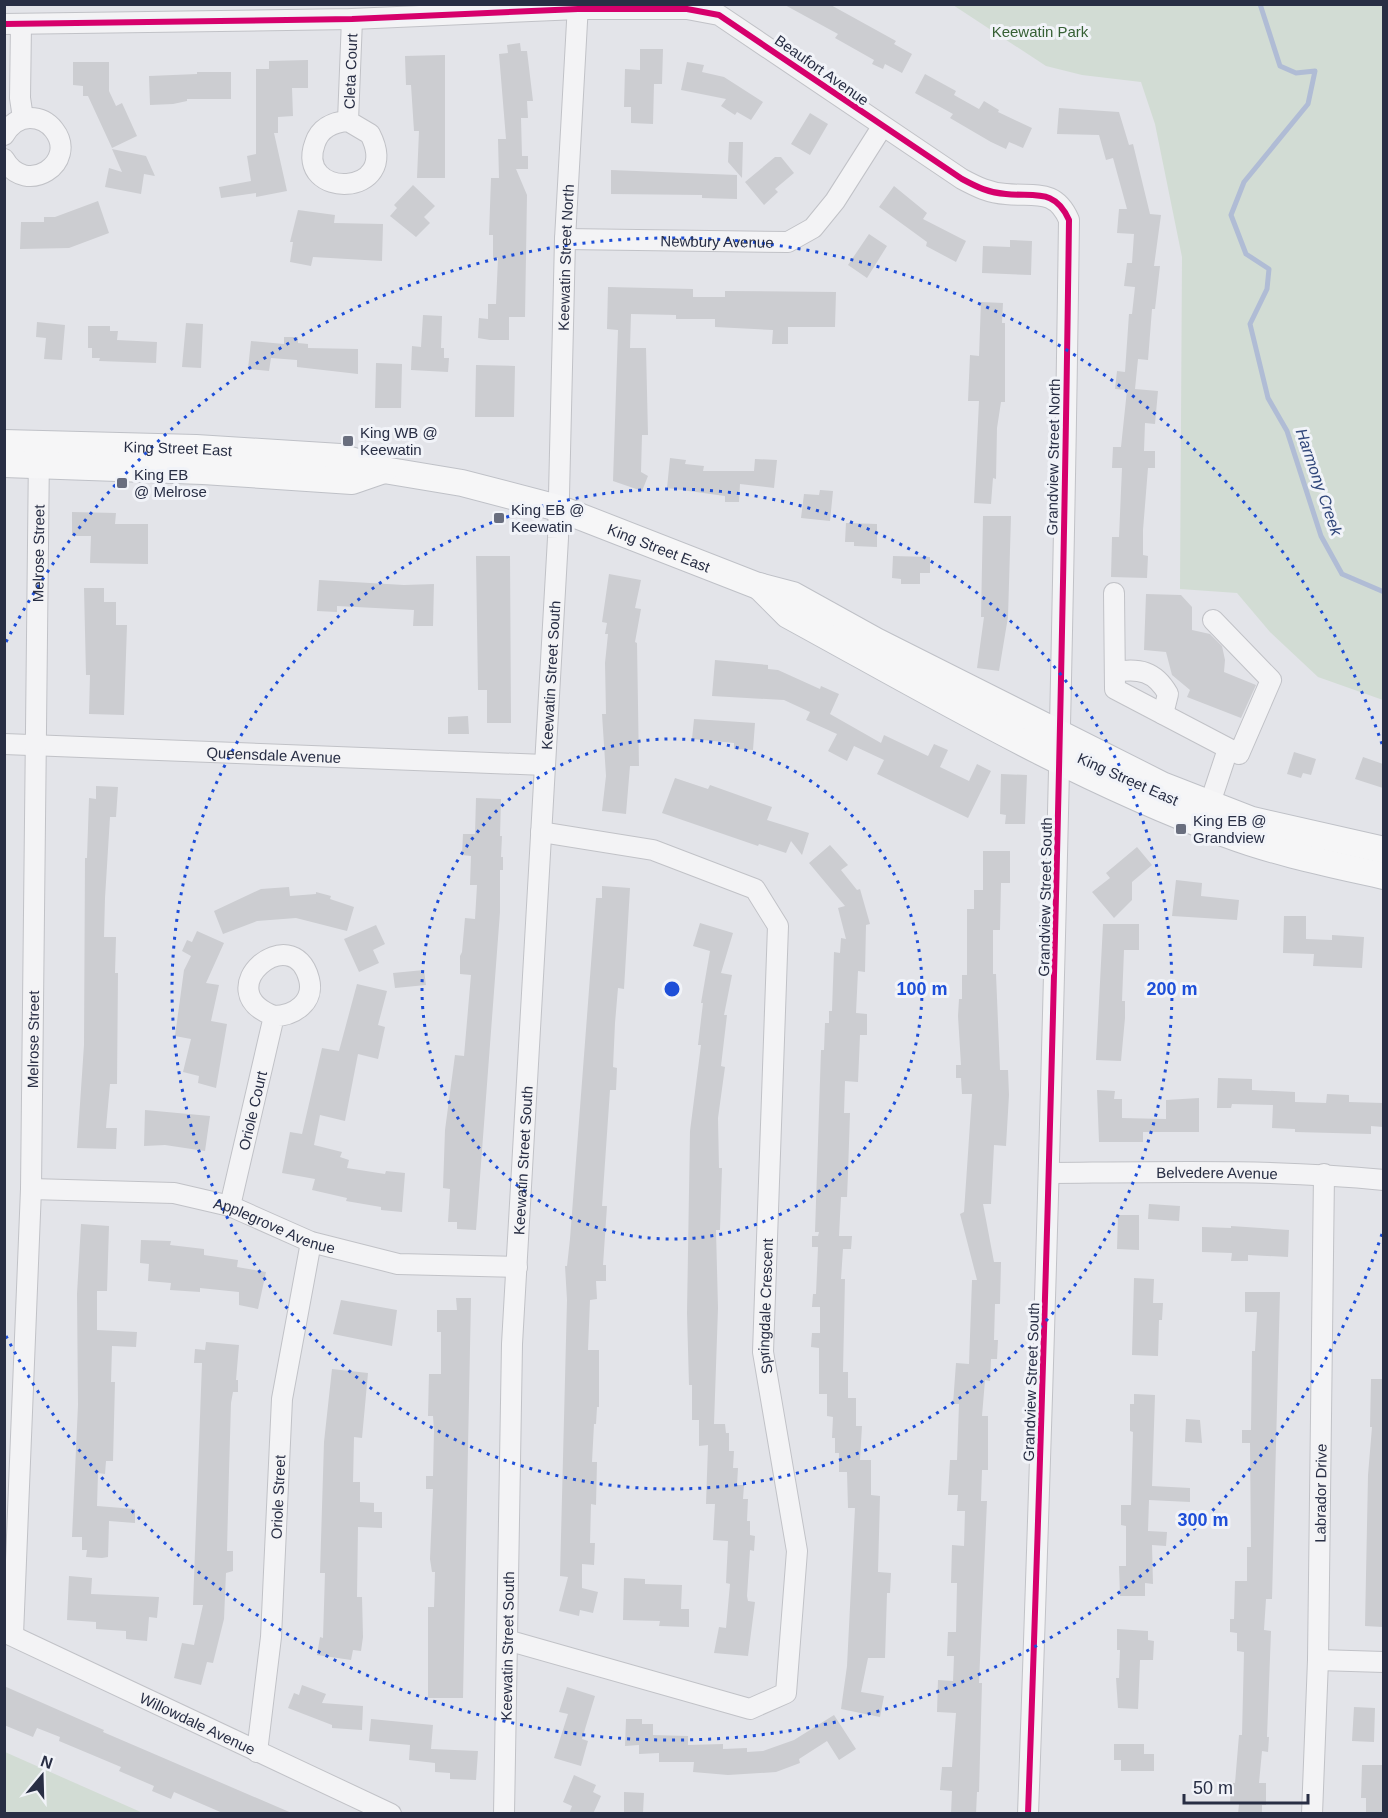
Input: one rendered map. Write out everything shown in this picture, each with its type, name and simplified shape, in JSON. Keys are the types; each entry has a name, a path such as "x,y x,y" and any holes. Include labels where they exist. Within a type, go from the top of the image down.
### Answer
{"main road":[{"name":"King Street East","path":"4,443 40,454"},
{"name":"King Street East","path":"4,464 40,454 196,448 340,457 384,470 462,483 558,508 758,586 793,595 876,641 1060,736 1161,785 1252,820 1383,850"},
{"name":"King Street East","path":"758,586 788,615 1059,762 1227,835 1282,852 1383,876"}],"street":[{"name":"Beaufort Avenue","path":"13,24 352,19 578,7 687,9 719,15 882,126 983,190 1006,194 1038,195"},
{"name":"Keewatin Street North","path":"558,508 565,239 578,7"},
{"name":"Cleta Court","path":"348,121 352,19"},
{"path":"13,24 23,118"},
{"path":"4,135 14,123 23,118 42,120 57,133 60,152 51,169 33,176 15,171 4,159"},
{"name":"Newbury Avenue","path":"565,239 788,242 813,228 835,201 882,126"},
{"name":"Grandview Street North","path":"1038,195 1051,197 1064,208 1069,220 1060,736"},
{"name":"Melrose Street","path":"9,1634 32,1189 40,454"},
{"name":"Keewatin Street South","path":"504,1814 512,1344 558,508"},
{"path":"1114,593 1115,689 1239,754 1271,680 1213,621"},
{"path":"1115,672 1137,669 1150,673 1162,683 1168,694 1163,714"},
{"name":"Grandview Street South","path":"1028,1814 1051,1173 1060,736"},
{"name":"Queensdale Avenue","path":"4,744 544,765"},
{"path":"1210,803 1228,749"},
{"name":"Springdale Crescent","path":"507,1640 750,1709 786,1693 797,1551 763,1352 778,926 755,889 653,850 541,832"},
{"name":"Oriole Court","path":"230,1206 273,1016"},
{"name":"Belvedere Avenue","path":"1051,1173 1324,1174 1383,1180"},
{"name":"Labrador Drive","path":"1312,1814 1318,1660 1324,1174"},
{"name":"Applegrove Avenue","path":"32,1189 174,1193 230,1206 311,1242 398,1264 517,1267"},
{"name":"Oriole Street","path":"257,1752 271,1637 282,1399 311,1242"},
{"name":"Willowdale Avenue","path":"9,1634 391,1814"},
{"path":"1318,1660 1383,1662"}],"green space":[{"name":"Keewatin Park","path":"953,5 1383,5 1383,700 1318,677 1270,632 1237,593 1180,589 1182,257 1155,124 1141,82 1082,75 1046,66"},
{"path":"5,1752 143,1813 5,1813"}],"building":[{"path":"783,4 829,4 896,41 894,44 912,54 902,73 885,64 883,69 872,64 874,60 835,38 838,34"},
{"path":"520,43 521,51 527,51 533,101 527,101 528,118 521,118 522,156 528,156 528,169 516,169 527,195 525,317 509,317 509,340 490,340 478,338 479,318 488,319 488,304 496,304 498,258 493,258 493,235 489,235 491,178 499,178 498,139 506,139 499,54 508,53 507,45"},
{"path":"640,49 663,49 662,84 654,84 653,124 631,123 631,107 624,107 625,69 640,70"},
{"path":"445,55 445,178 417,178 419,131 414,131 411,85 406,85 405,56"},
{"path":"308,60 308,88 292,88 293,116 278,117 278,133 274,133 287,191 256,197 256,193 221,198 219,187 251,181 247,156 256,154 256,69 269,69 269,61"},
{"path":"73,62 109,62 109,91 116,106 122,103 137,136 112,148 88,96 83,96 83,86 73,85"},
{"path":"687,62 704,65 702,72 724,77 763,102 751,120 737,112 735,115 721,106 726,99 681,90"},
{"path":"197,72 231,72 231,99 187,99 187,101 173,104 150,105 149,76 197,74"},
{"path":"925,74 956,91 954,95 979,109 984,101 999,110 998,112 1032,128 1023,148 1009,142 1006,149 991,142 950,118 953,114 915,93"},
{"path":"1059,108 1119,112 1129,145 1133,144 1150,214 1161,215 1154,266 1160,266 1155,309 1152,309 1148,360 1138,359 1135,389 1158,391 1155,424 1145,423 1144,451 1155,451 1155,468 1148,468 1143,530 1143,555 1148,556 1147,578 1111,577 1112,537 1119,537 1122,468 1112,468 1113,447 1121,447 1127,390 1115,389 1117,371 1125,372 1129,314 1132,314 1135,287 1124,286 1127,263 1132,263 1134,234 1117,233 1119,209 1127,209 1113,158 1106,160 1099,135 1057,134"},
{"path":"810,113 828,124 810,155 791,144"},
{"path":"729,142 743,142 742,178 728,162"},
{"path":"112,149 146,156 155,176 144,174 141,194 105,187 109,168 122,172"},
{"path":"775,157 781,157 794,173 775,189 778,192 764,205 745,182"},
{"path":"611,170 737,175 737,199 702,198 702,195 611,194"},
{"path":"413,185 435,206 424,217 430,223 416,237 390,216 397,208 394,205"},
{"path":"894,186 927,213 923,219 966,241 956,262 926,246 927,242 879,207"},
{"path":"98,201 109,233 69,248 20,249 21,222 44,222 44,217 55,217"},
{"path":"298,210 335,215 334,223 383,224 382,261 313,257 311,266 290,262 293,242 290,242"},
{"path":"869,234 887,246 867,278 848,265"},
{"path":"1010,240 1032,241 1031,275 982,273 983,246 1010,247"},
{"path":"608,287 693,289 693,297 725,297 725,291 836,292 835,327 788,327 788,344 772,344 773,330 715,327 715,319 676,319 676,315 631,314 630,348 646,348 648,435 642,435 641,472 648,476 642,491 613,481 618,330 607,329"},
{"path":"981,302 1003,303 1002,323 1005,323 1005,402 1001,402 997,428 996,479 993,478 991,504 974,503 979,401 968,401 970,355 979,356"},
{"path":"423,315 442,316 441,348 444,348 444,358 449,358 448,372 411,370 412,346 421,347"},
{"path":"37,322 65,325 62,360 44,359 46,338 36,337"},
{"path":"186,323 203,324 201,368 182,367"},
{"path":"88,326 110,326 110,331 118,331 117,340 157,342 156,363 99,361 100,358 92,358 92,348 88,348"},
{"path":"284,337 298,337 298,343 308,344 308,348 358,349 358,374 297,367 297,360 271,358 269,371 248,369 251,341 284,344"},
{"path":"376,363 402,364 401,408 375,408"},
{"path":"476,365 515,366 514,417 475,417"},
{"path":"670,458 686,460 685,464 704,466 703,471 754,471 755,459 777,460 774,488 740,484 739,502 725,502 725,496 667,488"},
{"path":"820,490 833,491 830,521 801,518 804,494 819,495"},
{"path":"72,512 116,513 115,524 148,524 148,564 90,563 91,536 72,536"},
{"path":"983,516 1011,516 1008,617 999,671 977,668 984,617 981,617"},
{"path":"846,523 877,524 877,547 854,546 854,542 845,542"},
{"path":"476,556 510,556 511,723 487,723 487,690 478,690"},
{"path":"893,556 930,557 930,573 920,573 920,584 901,584 901,579 892,578"},
{"path":"609,574 641,580 635,608 641,609 635,642 637,643 639,766 630,766 626,814 602,811 606,776 602,714 606,714 605,663 608,634 605,634 607,623 602,622"},
{"path":"319,580 404,585 434,584 433,626 413,626 414,610 337,606 337,612 317,611"},
{"path":"84,588 104,588 104,602 116,602 116,625 127,625 124,715 89,714 90,675 86,675"},
{"path":"1146,594 1181,595 1192,607 1192,630 1210,634 1222,646 1225,660 1224,672 1256,685 1241,718 1187,697 1190,690 1172,675 1166,652 1144,650"},
{"path":"715,660 768,665 768,669 778,670 820,689 821,686 839,694 830,714 881,743 884,735 928,756 934,744 948,750 940,767 969,781 977,764 991,771 968,818 877,774 884,760 854,746 847,761 828,751 837,734 806,720 810,712 784,700 712,696"},
{"path":"468,716 469,734 448,734 448,717"},
{"path":"694,719 755,723 753,750 734,749 734,743 692,739"},
{"path":"1294,752 1316,759 1311,775 1303,773 1301,778 1287,774"},
{"path":"1363,757 1383,764 1383,788 1355,779"},
{"path":"1001,774 1027,775 1025,824 1005,824 1006,815 1000,814"},
{"path":"675,778 708,789 710,785 772,807 767,820 809,833 802,855 791,841 786,853 759,844 758,846 662,813"},
{"path":"96,786 118,787 116,817 110,817 104,937 116,937 117,1084 110,1084 106,1128 117,1128 116,1149 77,1148 84,1045 85,858 87,858 89,798 96,799"},
{"path":"476,798 501,799 500,836 502,836 503,870 500,870 500,912 476,1230 457,1229 457,1222 448,1222 450,1189 443,1188 445,1130 455,1055 464,1056 471,975 460,974 460,956 465,918 475,919 477,885 470,885 471,856 462,855 463,834 475,834"},
{"path":"830,845 848,865 841,870 857,890 860,889 870,924 866,925 865,972 858,971 856,1013 867,1014 867,1035 860,1035 858,1082 845,1081 844,1113 850,1113 848,1173 847,1197 841,1197 839,1236 852,1236 851,1249 843,1249 841,1279 845,1279 843,1372 848,1372 848,1398 856,1398 856,1426 862,1426 860,1460 871,1460 871,1495 880,1496 878,1572 891,1573 890,1593 887,1593 885,1658 868,1658 861,1692 884,1696 880,1717 841,1709 847,1666 855,1508 848,1508 847,1472 839,1472 839,1453 835,1453 835,1438 832,1438 833,1417 827,1416 827,1394 819,1394 819,1348 811,1347 812,1333 820,1333 820,1307 812,1307 813,1294 816,1294 818,1247 812,1247 812,1236 818,1236 819,1232 815,1232 821,1050 824,1050 825,1023 829,1023 829,1011 832,1011 834,952 840,953 841,938 846,939 838,908 845,906 809,863"},
{"path":"1137,847 1152,865 1132,882 1132,900 1114,918 1092,892 1110,878 1106,873"},
{"path":"983,851 1010,851 1010,883 1001,883 1000,930 993,930 993,974 996,974 1000,1070 1008,1070 1009,1095 1006,1146 994,1145 991,1204 983,1204 994,1262 1001,1262 1000,1304 995,1304 994,1340 998,1340 997,1359 991,1359 990,1381 985,1380 982,1416 988,1416 988,1470 982,1470 981,1501 987,1501 979,1683 982,1683 979,1792 977,1792 976,1814 951,1814 952,1791 940,1790 942,1767 952,1767 956,1713 937,1712 938,1680 953,1681 954,1656 947,1656 948,1632 956,1632 957,1583 951,1583 952,1545 964,1546 965,1511 957,1511 958,1495 948,1495 950,1460 957,1460 959,1404 953,1404 956,1363 969,1364 972,1280 977,1280 960,1214 964,1212 972,1094 962,1094 961,1078 956,1078 956,1065 961,1065 958,1016 959,999 962,999 962,975 967,975 967,909 974,909 974,890 983,890"},
{"path":"1176,880 1202,883 1201,896 1239,900 1237,920 1172,916"},
{"path":"602,886 630,888 624,989 618,988 615,1023 613,1067 617,1068 616,1090 610,1090 602,1206 607,1206 603,1265 606,1265 606,1281 596,1281 597,1299 590,1300 588,1350 599,1350 599,1407 597,1407 596,1424 594,1424 592,1462 597,1462 596,1505 591,1504 590,1543 595,1543 594,1565 582,1564 582,1588 598,1592 593,1613 580,1610 579,1616 559,1611 568,1577 560,1576 567,1300 565,1266 567,1266 570,1239 596,898 602,898"},
{"path":"289,887 290,896 316,894 316,892 354,907 347,931 296,918 257,921 223,934 214,911 261,889"},
{"path":"1284,916 1306,916 1306,939 1332,940 1332,935 1364,937 1362,968 1313,966 1314,954 1283,953"},
{"path":"700,923 733,933 721,973 732,975 724,1015 727,1015 721,1066 725,1067 718,1118 719,1168 722,1168 720,1230 716,1230 718,1308 714,1424 725,1424 726,1433 729,1433 729,1451 734,1451 733,1468 738,1468 737,1485 744,1485 743,1499 748,1499 747,1521 750,1521 750,1535 755,1536 754,1551 750,1550 747,1596 748,1601 755,1602 748,1656 714,1653 719,1627 726,1628 730,1584 726,1583 728,1541 713,1540 715,1504 706,1504 708,1445 699,1446 699,1420 692,1420 692,1385 689,1385 687,1313 690,1131 701,1045 698,1045 703,1003 701,1003 710,951 693,946"},
{"path":"1103,924 1139,924 1139,950 1124,950 1122,1001 1125,1001 1125,1018 1121,1061 1096,1060"},
{"path":"376,925 385,944 373,950 379,963 359,972 344,939"},
{"path":"197,931 224,943 206,983 219,985 211,1021 227,1024 216,1088 198,1083 199,1076 183,1072 191,1039 175,1036 184,970 191,956 182,951 187,940 192,942"},
{"path":"424,970 426,985 395,988 393,973"},
{"path":"357,984 387,991 378,1025 385,1027 378,1059 358,1054 345,1121 320,1115 314,1145 342,1152 340,1157 349,1160 347,1168 385,1174 386,1171 405,1173 402,1212 381,1210 381,1207 346,1201 347,1198 312,1190 315,1179 282,1173 290,1132 302,1134 322,1048 339,1051"},
{"path":"1218,1078 1252,1079 1252,1090 1295,1092 1295,1102 1326,1103 1327,1094 1349,1095 1349,1102 1383,1103 1383,1127 1371,1126 1371,1134 1295,1132 1295,1129 1272,1128 1273,1105 1232,1104 1231,1108 1217,1108"},
{"path":"1097,1090 1115,1091 1114,1099 1122,1099 1122,1118 1166,1119 1166,1100 1199,1098 1199,1132 1143,1132 1143,1142 1099,1142"},
{"path":"145,1110 210,1116 205,1151 165,1145 144,1146"},
{"path":"1149,1204 1180,1206 1179,1221 1148,1219"},
{"path":"1118,1215 1139,1215 1139,1250 1117,1249"},
{"path":"81,1224 109,1226 107,1291 97,1291 97,1330 137,1332 136,1347 112,1346 111,1382 115,1382 113,1461 106,1461 105,1474 98,1473 97,1506 135,1509 135,1523 109,1521 108,1557 102,1558 86,1557 87,1550 82,1550 82,1537 72,1537 78,1405 77,1294"},
{"path":"1231,1226 1289,1230 1288,1257 1248,1255 1248,1261 1231,1261 1232,1253 1202,1252 1202,1227 1231,1228"},
{"path":"141,1240 171,1241 170,1245 204,1249 204,1255 238,1260 237,1267 266,1272 258,1309 239,1305 239,1292 200,1288 200,1292 170,1290 171,1283 148,1281 149,1264 140,1263"},
{"path":"1134,1278 1154,1279 1153,1303 1163,1303 1162,1320 1159,1320 1158,1356 1132,1355"},
{"path":"1245,1292 1280,1292 1272,1599 1266,1599 1264,1630 1271,1631 1267,1737 1269,1737 1268,1752 1262,1751 1259,1783 1266,1783 1266,1805 1262,1805 1262,1814 1238,1814 1239,1804 1230,1804 1231,1783 1235,1783 1239,1735 1242,1735 1244,1652 1237,1651 1237,1633 1230,1632 1230,1619 1234,1619 1235,1581 1247,1581 1247,1547 1251,1547 1250,1443 1242,1443 1242,1430 1251,1430 1252,1351 1255,1351 1257,1312 1245,1312"},
{"path":"456,1298 471,1298 463,1698 428,1698 428,1607 434,1607 435,1572 432,1572 430,1559 433,1489 426,1489 426,1476 433,1476 434,1430 433,1416 428,1416 429,1374 441,1374 441,1332 437,1332 437,1310 457,1310"},
{"path":"341,1300 397,1310 392,1346 333,1334"},
{"path":"206,1342 239,1345 236,1380 238,1380 238,1392 233,1392 231,1403 229,1471 227,1551 233,1551 233,1571 226,1573 224,1619 213,1663 207,1662 201,1685 174,1678 182,1643 194,1645 203,1605 193,1605 202,1363 194,1363 195,1349 205,1350"},
{"path":"332,1369 368,1373 362,1438 354,1437 353,1482 360,1482 360,1502 374,1503 374,1512 382,1512 382,1528 358,1527 357,1597 362,1597 363,1637 361,1651 353,1650 351,1660 317,1655 320,1637 323,1638 325,1573 320,1573 324,1442"},
{"path":"1371,1379 1383,1379 1383,1627 1365,1626 1368,1475 1372,1427 1370,1427"},
{"path":"1134,1394 1155,1395 1152,1486 1190,1488 1190,1502 1149,1500 1148,1531 1167,1532 1166,1546 1152,1545 1153,1584 1145,1583 1145,1596 1120,1596 1119,1566 1126,1566 1126,1526 1121,1525 1121,1505 1131,1505 1133,1432 1130,1431 1130,1404 1134,1404"},
{"path":"1186,1419 1200,1420 1202,1443 1185,1442"},
{"path":"69,1576 92,1578 91,1594 159,1597 157,1618 149,1617 147,1641 126,1639 126,1631 96,1629 96,1622 67,1620"},
{"path":"624,1578 645,1579 645,1584 682,1585 681,1609 689,1609 689,1627 659,1626 660,1621 623,1620"},
{"path":"1117,1629 1148,1631 1148,1640 1154,1641 1153,1660 1140,1660 1138,1709 1118,1708 1116,1678 1119,1678 1120,1650 1117,1650"},
{"path":"302,1685 326,1694 322,1703 363,1706 362,1730 332,1728 332,1725 288,1708 294,1693 299,1695"},
{"path":"4,1686 104,1730 103,1732 294,1814 225,1814 174,1792 171,1799 152,1791 154,1786 119,1771 121,1767 59,1741 60,1737 37,1728 33,1737 4,1725"},
{"path":"567,1687 595,1696 582,1739 588,1741 581,1766 554,1758 568,1714 559,1712"},
{"path":"1354,1707 1375,1708 1374,1742 1352,1741"},
{"path":"834,1715 856,1749 839,1760 827,1741 799,1759 800,1763 776,1772 728,1775 693,1772 694,1762 659,1762 659,1753 639,1754 639,1745 625,1746 626,1719 642,1719 642,1724 653,1724 653,1735 688,1736 688,1745 723,1744 723,1749 747,1748 747,1752 763,1751 794,1740"},
{"path":"371,1719 433,1725 431,1749 478,1751 476,1780 450,1779 450,1773 435,1772 435,1763 409,1760 410,1745 369,1741"},
{"path":"1114,1744 1144,1744 1144,1754 1154,1754 1154,1771 1121,1771 1121,1760 1114,1760"},
{"path":"1362,1765 1383,1765 1383,1814 1366,1814 1366,1798 1361,1798"},
{"path":"574,1775 596,1785 593,1792 601,1796 593,1814 569,1814 572,1806 563,1802"},
{"path":"624,1792 644,1793 643,1813 624,1812"}],"waterway":[{"name":"Harmony Creek","path":"1260,4 1280,66 1296,73 1315,71 1308,104 1244,182 1231,215 1246,254 1269,269 1267,289 1250,324 1268,398 1287,431 1321,536 1342,574 1384,592"}],"cycle path":[{"path":"4,24 352,19 578,9 687,9 719,15 962,179 994,192 1035,195 1051,199 1057,203 1069,220 1058,818 1028,1814"}],"place":[{"name":"King WB @ Keewatin","path":"348,441"},
{"name":"King EB @ Melrose","path":"122,483"},
{"name":"King EB @ Keewatin","path":"499,518"},
{"name":"King EB @ Grandview","path":"1181,829"}]}
